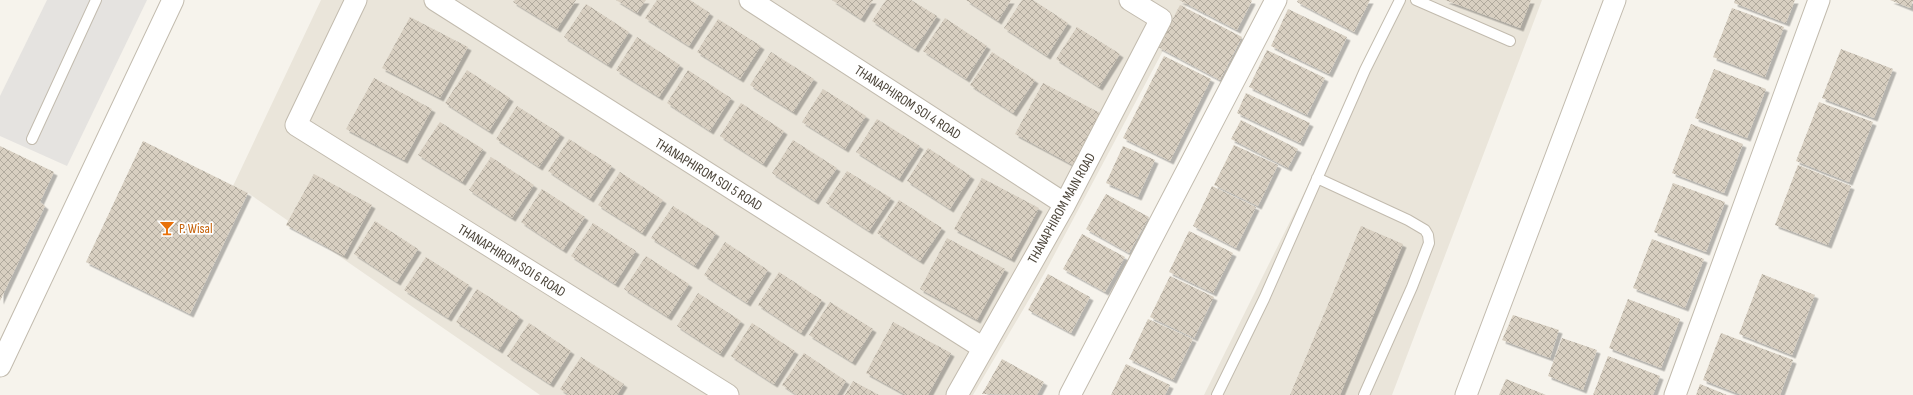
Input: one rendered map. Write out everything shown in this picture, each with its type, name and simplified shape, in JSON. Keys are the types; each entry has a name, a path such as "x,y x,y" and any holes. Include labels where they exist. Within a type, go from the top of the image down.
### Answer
{"street":[{"path":"0,366 173,0"},
{"name":"THANAPHIROM SOI 6 ROAD","path":"356,0 296,125 728,395"},
{"name":"THANAPHIROM SOI 5 ROAD","path":"435,0 982,348"},
{"name":"THANAPHIROM SOI 4 ROAD","path":"750,0 1065,204"},
{"name":"THANAPHIROM MAIN ROAD","path":"957,395 982,348 1065,204 1161,19 1130,0"},
{"path":"1070,395 1276,0"},
{"path":"1466,395 1615,0"},
{"path":"1675,395 1820,0"}],"lane":[{"path":"32,139 96,0"},
{"path":"1217,395 1264,299 1364,70 1400,0"},
{"path":"1416,0 1510,41"},
{"path":"1317,178 1408,220 1425,230 1428,235 1429,243 1412,287 1364,395"}],"shaded area":[{"path":"47,0 147,0 67,166 0,136 0,96"},
{"path":"321,0 1190,0 1044,274 973,395 540,395 248,193 233,186"},
{"path":"1394,0 1542,0 1392,395 1204,395 1378,44"}],"building":[{"path":"515,0 576,0 557,29 513,2"},
{"path":"616,0 646,0 637,13"},
{"path":"657,0 690,0 710,13 689,46 645,18"},
{"path":"832,0 873,0 861,19"},
{"path":"886,0 911,0 937,16 915,49 872,21"},
{"path":"966,0 1011,0 998,21"},
{"path":"1022,0 1033,0 1068,23 1047,56 1004,28"},
{"path":"1179,0 1251,0 1252,1 1237,30"},
{"path":"1298,0 1370,0 1354,32 1297,2"},
{"path":"1445,0 1531,0 1520,28"},
{"path":"1735,0 1795,0 1786,23 1734,3"},
{"path":"1890,0 1913,0 1913,1 1910,8"},
{"path":"586,4 629,32 608,65 564,37"},
{"path":"1180,5 1242,37 1220,80 1158,47"},
{"path":"1732,8 1784,27 1765,77 1713,57"},
{"path":"1288,9 1347,37 1329,74 1271,46"},
{"path":"410,17 468,47 440,98 382,68"},
{"path":"945,18 987,46 966,79 923,51"},
{"path":"718,19 761,46 740,79 697,52"},
{"path":"1077,27 1120,54 1099,87 1056,59"},
{"path":"637,37 680,65 659,97 616,70"},
{"path":"1841,49 1893,69 1874,118 1822,98"},
{"path":"1267,50 1325,78 1307,115 1249,87"},
{"path":"771,52 814,79 793,112 750,85"},
{"path":"992,52 1035,80 1013,113 970,85"},
{"path":"1164,56 1211,79 1170,161 1123,138"},
{"path":"1714,69 1766,89 1747,138 1695,118"},
{"path":"467,70 510,98 489,131 445,103"},
{"path":"688,70 731,98 710,131 667,103"},
{"path":"374,78 432,109 404,160 346,129"},
{"path":"1043,83 1100,113 1073,165 1015,134"},
{"path":"823,89 866,116 845,149 802,122"},
{"path":"1246,93 1310,123 1300,143 1237,113"},
{"path":"1819,102 1873,122 1849,182 1796,161"},
{"path":"741,103 784,131 763,164 720,136"},
{"path":"517,106 561,134 539,167 496,139"},
{"path":"877,119 920,146 899,179 856,152"},
{"path":"1241,120 1298,149 1288,168 1231,139"},
{"path":"440,122 483,149 462,182 418,155"},
{"path":"1691,124 1743,144 1724,193 1672,173"},
{"path":"569,139 612,166 590,199 548,171"},
{"path":"793,140 837,168 815,201 772,173"},
{"name":"P. Wisal","path":"143,141 248,193 190,314 86,262"},
{"path":"1234,145 1278,165 1258,206 1214,185"},
{"path":"0,146 54,172 40,202 45,206 0,301"},
{"path":"1123,146 1155,160 1138,197 1106,183"},
{"path":"928,148 971,176 950,209 907,181"},
{"path":"491,157 534,185 512,218 469,190"},
{"path":"1798,165 1851,186 1828,245 1775,225"},
{"path":"847,171 891,198 869,231 826,203"},
{"path":"620,172 663,200 642,233 598,205"},
{"path":"314,174 372,205 344,256 286,225"},
{"path":"982,178 1039,208 1011,259 954,229"},
{"path":"1673,183 1725,202 1706,252 1654,232"},
{"path":"1212,186 1256,207 1236,248 1193,226"},
{"path":"542,189 585,217 563,250 521,222"},
{"path":"1106,194 1149,217 1129,253 1086,229"},
{"path":"899,200 942,228 920,261 877,233"},
{"path":"673,206 716,233 695,266 651,238"},
{"path":"375,221 418,249 397,282 354,254"},
{"path":"593,223 636,251 615,284 571,256"},
{"path":"1361,226 1403,244 1340,395 1290,395"},
{"path":"1189,231 1233,253 1213,293 1169,272"},
{"path":"1082,234 1125,257 1105,292 1063,269"},
{"path":"947,238 1005,269 977,320 920,289"},
{"path":"1652,239 1704,259 1685,308 1633,288"},
{"path":"725,242 768,270 747,303 704,275"},
{"path":"646,256 689,284 668,317 624,289"},
{"path":"426,257 469,285 448,318 404,290"},
{"path":"779,272 822,300 801,333 758,305"},
{"path":"1048,274 1090,297 1071,333 1028,310"},
{"path":"1762,274 1815,295 1792,355 1739,334"},
{"path":"1170,276 1214,297 1194,338 1150,317"},
{"path":"477,289 520,317 499,350 456,322"},
{"path":"698,293 741,321 720,354 677,326"},
{"path":"1628,299 1680,319 1661,368 1609,348"},
{"path":"830,302 873,329 852,362 809,335"},
{"path":"1513,315 1559,330 1550,358 1502,340"},
{"path":"1148,319 1193,339 1173,380 1129,359"},
{"path":"893,322 951,353 928,395 906,395 866,373"},
{"path":"529,323 571,351 550,384 507,356"},
{"path":"752,323 795,351 774,384 731,356"},
{"path":"1721,333 1793,360 1780,395 1742,395 1703,380"},
{"path":"1562,338 1597,350 1583,390 1548,376"},
{"path":"804,353 846,381 837,395 797,395 782,385"},
{"path":"1608,356 1660,376 1653,395 1593,395"},
{"path":"581,357 624,384 617,395 569,395 560,389"},
{"path":"1002,359 1044,382 1037,395 982,394"},
{"path":"1126,364 1170,385 1165,395 1111,395"},
{"path":"1506,379 1546,395 1499,395"},
{"path":"853,381 879,395 845,395"},
{"path":"1700,384 1727,395 1696,395"}],"place":[{"name":"P. Wisal","path":"167,228"}]}
